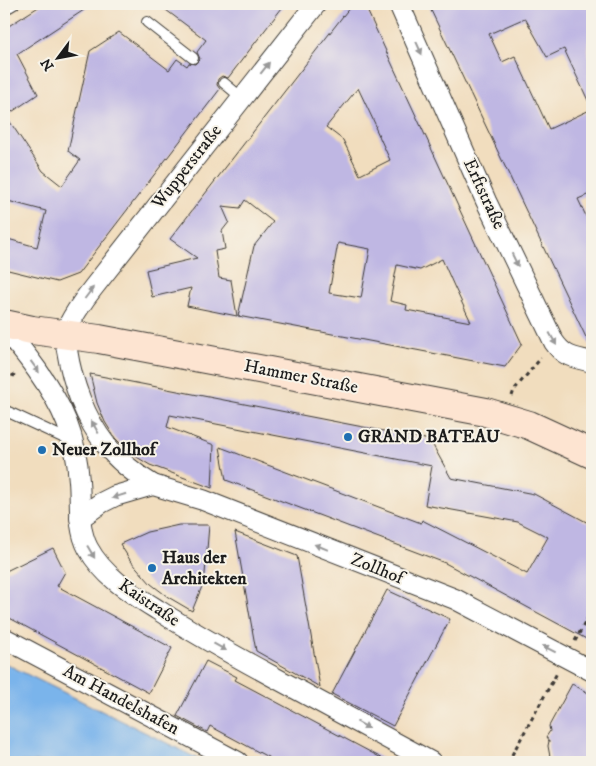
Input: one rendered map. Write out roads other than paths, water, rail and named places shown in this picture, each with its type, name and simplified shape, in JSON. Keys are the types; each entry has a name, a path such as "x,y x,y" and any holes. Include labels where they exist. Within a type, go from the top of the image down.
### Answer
{"street":[{"name":"Wupperstraße","path":"65,335 87,295 316,4"},
{"name":"Erftstraße","path":"399,4 486,201 554,342 559,350 567,356 592,362"},
{"name":"Hammer Straße","path":"4,324 99,339 486,412 506,417 558,437 592,454"},
{"name":"Kaistraße","path":"4,329 22,350 52,392 69,426 74,443 80,482 80,518 84,537 94,558 117,582 190,631 431,762"},
{"name":"Zollhof","path":"65,335 72,378 98,433 123,464 153,485 203,500 455,599 592,671"},
{"path":"80,518 101,502 153,485"},
{"name":"Am Handelshafen","path":"4,638 238,762"}],"lane":[{"path":"4,10 14,4"},
{"path":"147,22 193,58"},
{"path":"224,83 242,98"},
{"path":"4,410 74,443"}],"water":[{"path":"4,663 183,751 203,762 4,762"}],"place":[{"name":"GRAND BATEAU","path":"348,437"},
{"name":"Neuer Zollhof","path":"42,450"},
{"name":"Haus der Architekten","path":"152,568"}]}
